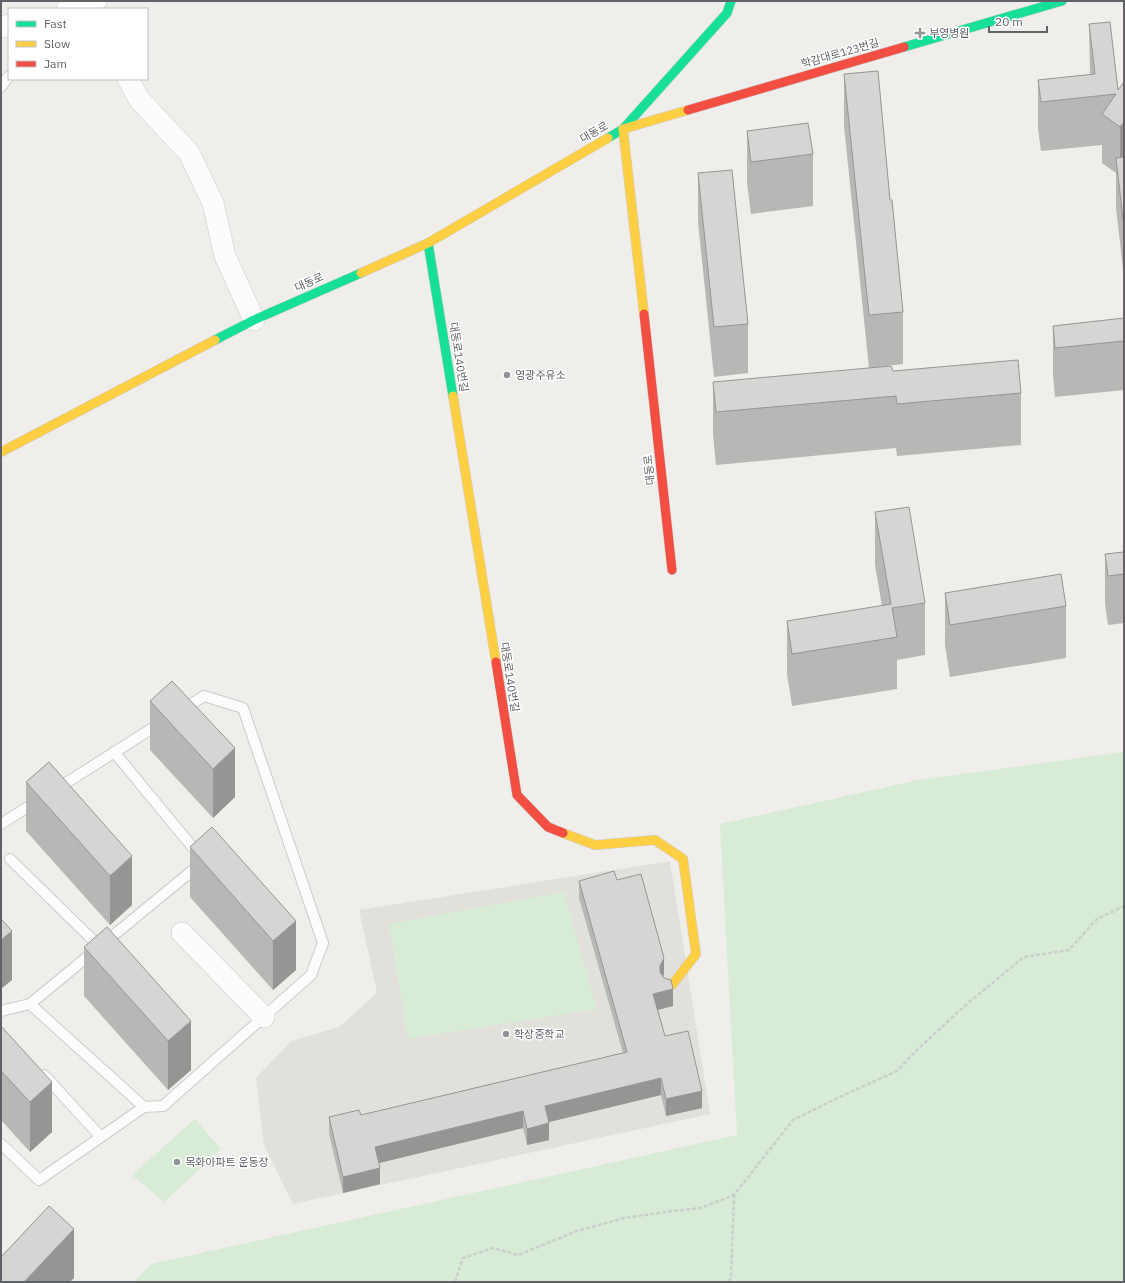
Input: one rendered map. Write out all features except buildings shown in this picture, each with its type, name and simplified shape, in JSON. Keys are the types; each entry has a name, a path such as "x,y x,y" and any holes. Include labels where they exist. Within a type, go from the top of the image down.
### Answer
{"street":[{"path":"71,8 96,1"},
{"name":"대동로","path":"1,452 254,320 428,243 624,129 727,14 731,1"},
{"name":"학감대로123번길","path":"624,129 1062,1"},
{"path":"129,80 139,99 189,153 213,203 225,256 254,320"},
{"name":"대동로","path":"624,129 672,570"},
{"name":"대동로140번길","path":"428,243 517,795 548,827 595,845 655,840 683,859 696,954 672,986"},
{"path":"182,933 264,1017"}],"lane":[{"path":"1,87 8,77"},
{"path":"1,824 204,696 243,708 323,943 311,975 162,1106 144,1106 39,1180 1,1144"},
{"path":"1,1011 30,1004 204,861 114,752"},
{"path":"10,859 100,947"},
{"path":"30,1004 144,1106"},
{"path":"38,1070 101,1137"}],"path":[{"path":"455,1282 463,1258 493,1248 518,1255 578,1231 624,1218 672,1210 701,1208 734,1195 793,1120 898,1071 920,1047 968,1003 1024,956 1069,950 1097,919 1124,906"},
{"path":"729,1282 731,1276 734,1195"}],"shaded area":[{"name":"학장중학교","path":"670,861 710,1114 293,1204 264,1145 256,1078 291,1041 339,1027 377,993 359,910"}],"green space":[{"path":"1124,752 1124,1282 133,1282 151,1264 737,1135 720,824 918,780"},
{"path":"564,892 597,1009 408,1039 389,924"},
{"name":"목화아파트 운동장","path":"195,1119 221,1149 164,1202 132,1175"}],"traffic: fast":[{"path":"608,138 623,129 727,13 731,1"},
{"path":"904,47 1062,1"},
{"path":"428,243 453,396"},
{"path":"215,340 254,320 361,273"}],"traffic: slow":[{"path":"644,314 623,129 688,110"},
{"path":"361,273 428,243 608,138"},
{"path":"1,452 215,340"},
{"path":"453,396 496,662"},
{"path":"563,833 595,845 655,840 683,859 696,954 672,985"}],"traffic: jam":[{"path":"688,110 904,47"},
{"path":"644,314 672,570"},
{"path":"496,662 517,795 548,827 563,833"}],"place":[{"name":"부영병원","path":"920,33"},
{"name":"영광주유소","path":"507,375"},
{"name":"학장중학교","path":"506,1034"},
{"name":"목화아파트 운동장","path":"177,1162"}]}
